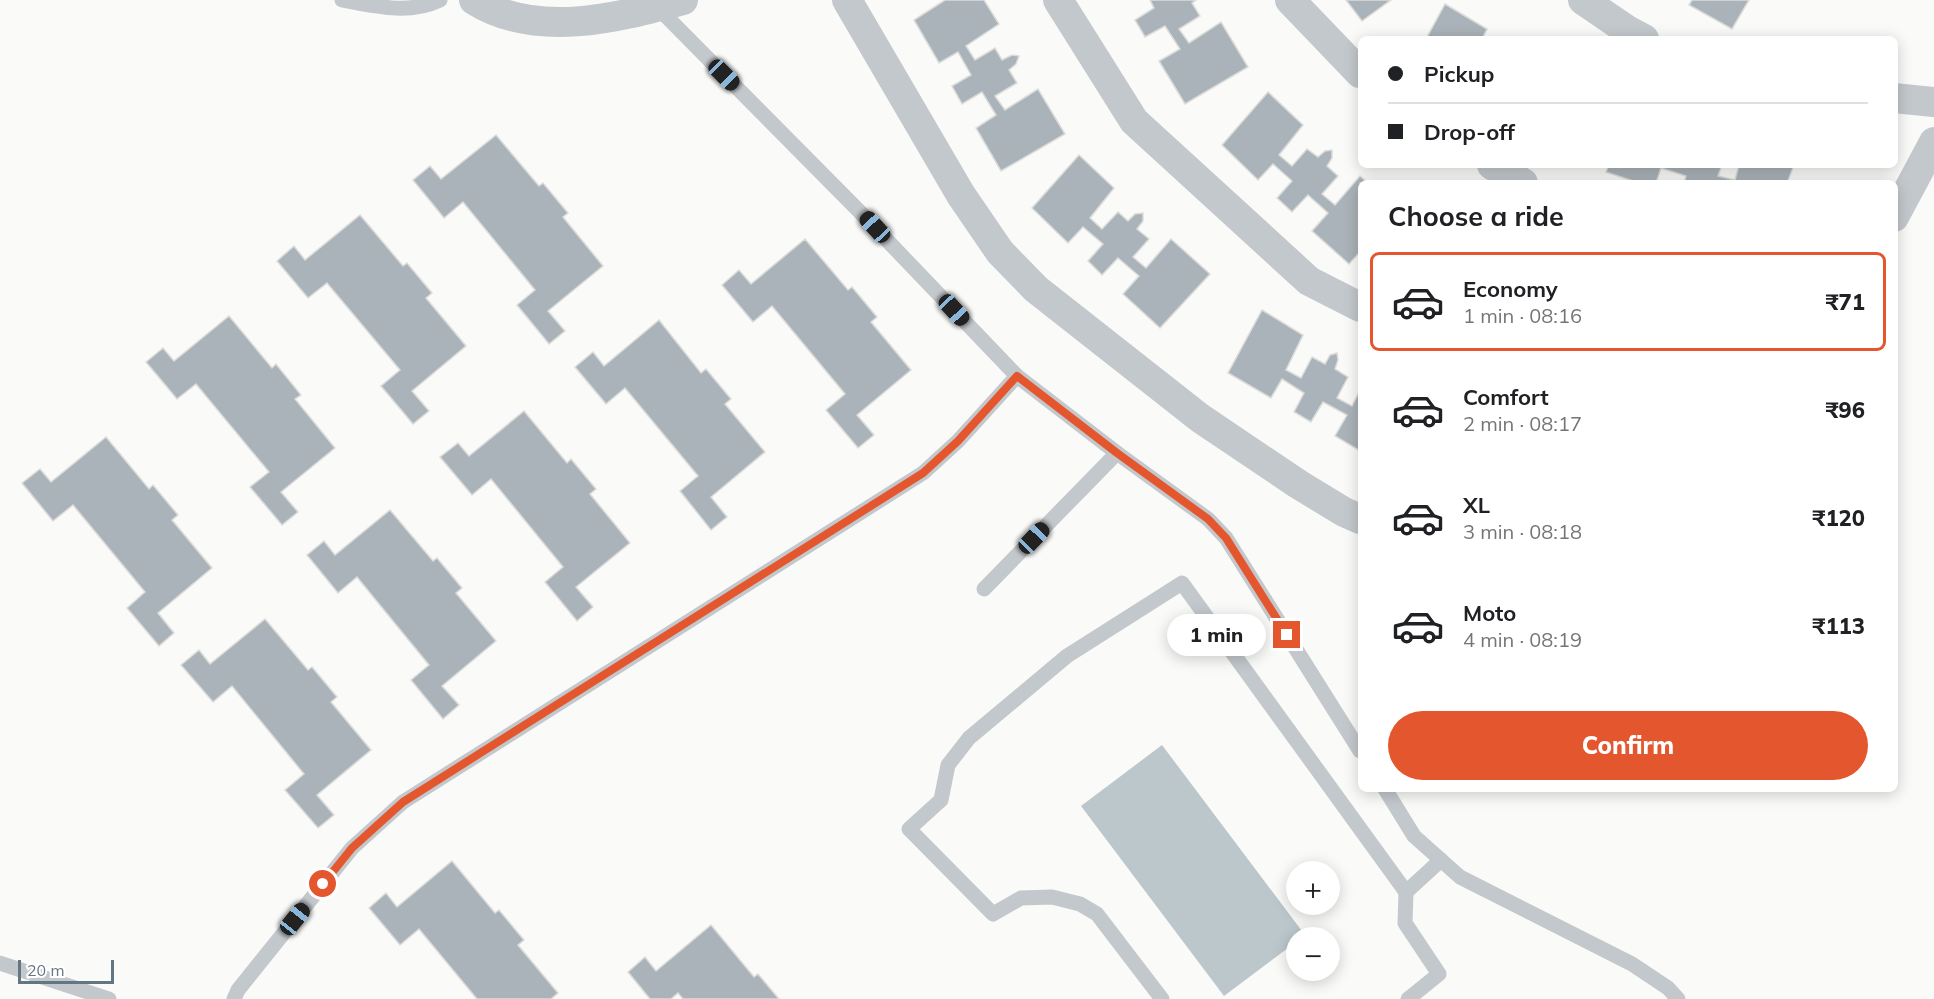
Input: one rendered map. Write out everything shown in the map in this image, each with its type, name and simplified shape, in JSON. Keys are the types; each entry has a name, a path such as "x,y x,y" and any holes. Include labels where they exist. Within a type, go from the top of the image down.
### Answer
{"street":[{"path":"474,0 491,11 537,21 571,21 623,16 670,4"},
{"path":"847,0 961,195 1000,252 1036,289 1200,417 1298,484 1358,518"},
{"path":"1058,0 1134,121 1309,281 1358,306"},
{"path":"1290,0 1358,71"},
{"path":"1583,0 1638,36"},
{"path":"1898,98 1934,102"},
{"path":"1898,210 1934,142"},
{"path":"1497,168 1518,180"}],"lane":[{"path":"342,0 381,7 417,9 440,0"},
{"path":"670,4 859,210 1017,376 1208,519 1226,538 1358,748"},
{"path":"234,999 238,990 352,848 403,802 923,473 958,441 1017,376"},
{"path":"984,589 1117,453"},
{"path":"1162,999 1097,914 1080,904 1052,897 1022,898 993,914 909,829 940,800 948,765 969,738 1067,656 1182,584 1406,892 1406,923 1439,974 1408,999"},
{"path":"1387,792 1414,836 1460,877 1632,964 1668,988 1678,999"},
{"path":"1406,892 1441,860"},
{"path":"0,963 109,999"}],"shaded area":[{"path":"1162,745 1286,910 1286,915 1290,915 1299,927 1286,927 1286,950 1224,996 1081,806"}],"building":[{"path":"945,0 984,0 999,24 966,46 975,60 995,48 1002,60 1012,55 1019,56 1016,64 1009,70 1017,83 995,96 1005,110 1038,89 1065,134 1001,171 976,128 996,115 982,92 962,104 952,86 971,75 958,52 939,63 914,20"},
{"path":"1150,0 1196,0 1192,3 1200,16 1179,29 1189,43 1221,22 1248,67 1185,104 1159,61 1180,49 1165,26 1145,37 1135,20 1154,8"},
{"path":"1346,0 1391,0 1362,21"},
{"path":"1692,0 1749,0 1732,29 1689,5"},
{"path":"1445,4 1487,29 1484,36 1428,36"},
{"path":"1268,92 1303,125 1279,155 1292,166 1307,149 1318,157 1325,151 1332,150 1332,158 1327,166 1338,176 1322,194 1335,205 1360,176 1365,180 1358,180 1358,254 1349,264 1312,231 1328,213 1308,195 1292,212 1277,198 1292,181 1273,164 1258,180 1222,145"},
{"path":"496,135 539,186 543,183 568,213 563,217 603,266 548,311 565,331 549,344 517,305 535,290 463,202 444,218 413,180 430,166 441,179"},
{"path":"1079,155 1114,188 1090,218 1102,229 1118,212 1128,221 1135,214 1143,213 1143,221 1137,229 1149,239 1133,257 1146,268 1171,239 1210,274 1160,328 1123,294 1139,276 1118,258 1102,275 1088,261 1103,244 1083,227 1068,243 1032,208"},
{"path":"1608,168 1661,168 1657,180 1630,180 1606,172"},
{"path":"1661,168 1721,168 1718,176 1735,180 1685,180 1686,176"},
{"path":"1738,168 1793,168 1788,180 1735,180"},
{"path":"360,215 403,266 407,263 432,293 426,298 466,346 412,391 429,411 413,424 381,386 400,370 327,283 308,298 277,261 294,246 305,260"},
{"path":"805,239 848,290 852,287 877,317 871,322 911,370 857,415 874,435 858,448 826,410 845,394 772,306 753,322 722,285 739,270 751,284"},
{"path":"1262,310 1303,335 1286,370 1301,378 1312,357 1325,364 1330,355 1337,353 1338,360 1335,369 1348,377 1337,398 1352,406 1358,394 1358,450 1335,436 1347,415 1323,402 1311,422 1294,412 1304,393 1282,379 1271,398 1228,373"},
{"path":"229,316 272,368 276,364 301,395 295,399 335,448 281,492 298,512 282,525 250,487 269,472 196,384 177,399 146,362 163,348 174,361"},
{"path":"659,320 701,373 706,369 731,399 725,404 765,452 711,497 727,517 711,530 680,491 698,476 625,388 606,404 575,367 593,352 604,366"},
{"path":"524,411 567,463 571,459 596,489 590,494 630,543 576,587 593,607 577,621 545,582 563,567 491,479 472,495 440,457 458,443 469,456"},
{"path":"106,437 149,489 153,485 178,515 172,520 212,568 158,613 174,633 159,646 127,608 145,592 73,505 53,521 22,483 40,469 51,482"},
{"path":"390,510 433,561 437,558 462,588 456,593 496,641 442,686 459,705 443,719 411,680 429,665 357,577 338,593 307,555 324,541 335,555"},
{"path":"265,619 308,670 312,667 337,697 331,702 371,750 317,795 334,815 318,828 285,790 304,774 232,686 213,702 181,665 199,650 210,664"},
{"path":"452,861 495,913 499,910 524,940 518,945 558,993 551,999 477,999 419,929 400,945 369,908 386,893 397,907"},
{"path":"711,925 754,977 758,974 779,999 683,999 678,993 671,999 650,999 628,972 645,957 656,971"}],"route":[{"path":"323,884 352,848 403,802 923,473 958,441 1017,376 1208,519 1226,538 1287,635"}]}
